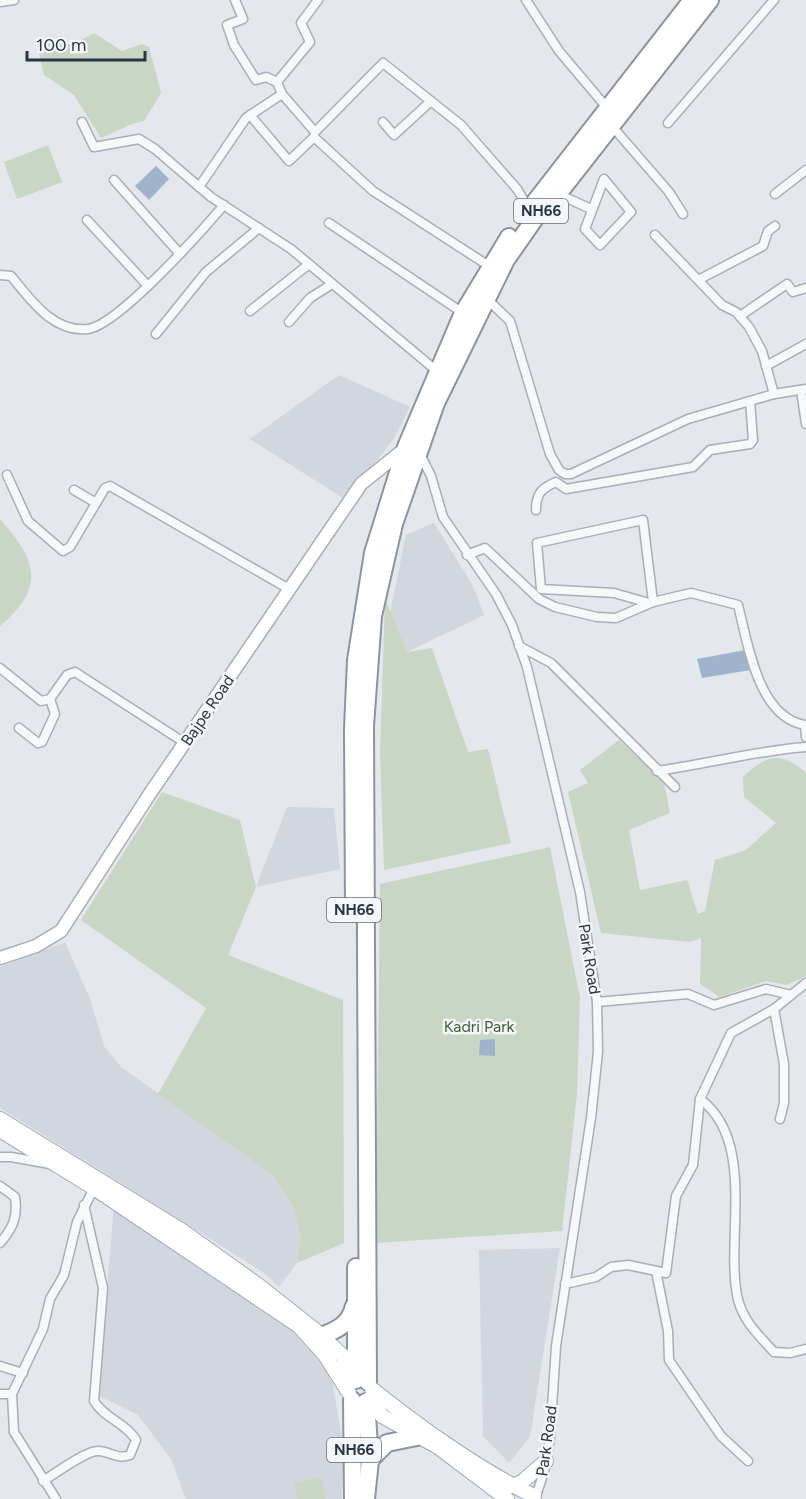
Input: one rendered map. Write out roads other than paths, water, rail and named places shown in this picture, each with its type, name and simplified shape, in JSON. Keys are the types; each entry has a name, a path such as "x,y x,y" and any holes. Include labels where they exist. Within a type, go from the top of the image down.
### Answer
{"highway":[{"name":"NH66","path":"353,1499 361,1391 365,717 373,616 412,449 486,297 506,261 536,217 558,194 692,0"},
{"name":"NH66","path":"366,1499 370,1460 361,1391 356,1295 353,729 356,660 373,554 438,373 463,312 489,266 529,209 710,0"},
{"path":"321,1336 342,1327 352,1314 356,1295"},
{"path":"370,1460 387,1443 417,1437"}],"main road":[{"path":"0,1119 94,1188 321,1336 343,1356 361,1391 404,1415 512,1486 533,1497"},
{"path":"0,1130 182,1230 305,1327 325,1355 382,1416 438,1447 507,1499"},
{"path":"512,1486 522,1482 546,1461"}],"street":[{"path":"0,2 14,0"},
{"path":"235,0 243,19 227,25 234,45 256,80 266,77 277,82 282,94 315,132 383,63 461,125 517,189 529,209"},
{"path":"277,82 310,42 301,23 318,0"},
{"path":"526,0 559,51 669,192 683,214"},
{"path":"668,123 774,0"},
{"path":"200,187 250,115 282,94"},
{"path":"382,122 394,135 431,101"},
{"path":"250,115 288,161 314,137 373,191 489,266"},
{"path":"82,122 94,147 139,139 155,149 224,206 309,264 438,373"},
{"path":"775,194 806,170"},
{"path":"604,179 631,212 600,245 585,229 591,209 604,179"},
{"path":"114,180 180,254"},
{"path":"558,194 591,209"},
{"path":"0,275 11,276 45,315 63,325 86,329 100,326 148,286 224,206"},
{"path":"87,220 148,286"},
{"path":"329,223 463,312"},
{"path":"700,279 763,246 768,231 775,225"},
{"path":"156,334 206,272 259,228"},
{"path":"655,235 700,279 722,305 740,316 758,343 774,394"},
{"path":"250,311 309,264"},
{"path":"289,322 310,297 332,284"},
{"path":"740,316 787,284 792,292 806,288"},
{"path":"486,297 510,321 550,454 559,470 565,474 571,474 688,419 774,394 803,389 806,424"},
{"path":"766,366 806,344"},
{"path":"536,510 536,500 542,488 556,482 566,489 693,468 710,450 750,444 753,440 750,401"},
{"name":"Park Road","path":"412,449 431,476 443,517 496,594 519,646 580,892 597,1002 598,1052 556,1346 546,1461 533,1497"},
{"name":"Bajpe Road","path":"0,958 36,946 61,931 185,743 361,484 412,449"},
{"path":"7,475 28,521 63,551 70,547 105,488 110,486 289,590"},
{"path":"74,490 96,503"},
{"path":"643,520 651,603 614,593 541,589 537,543 643,520"},
{"path":"467,555 485,548 529,592 555,607 597,617 616,618 651,603 691,593 738,605 752,660 767,699 795,723 805,725 806,737"},
{"path":"519,646 551,663 675,787"},
{"path":"0,668 41,701 50,699 67,675 75,672 185,743"},
{"path":"19,728 38,743 42,742 55,714 50,699"},
{"path":"657,771 698,765 747,753 806,747"},
{"path":"565,1284 596,1277 611,1267 628,1265 666,1273 676,1196 693,1165 700,1099 731,1033 774,1009 806,983"},
{"path":"597,1002 688,994 714,1005 766,989 791,995"},
{"path":"774,1009 784,1064 784,1103 780,1119"},
{"path":"700,1099 719,1118 730,1142 735,1197 737,1296 748,1323 774,1352 790,1353 806,1349"},
{"path":"0,1157 65,1166"},
{"path":"0,1186 15,1197 17,1213 11,1230 0,1243"},
{"path":"56,1499 14,1432 12,1394 43,1329 50,1299 64,1275 77,1222 94,1188"},
{"path":"43,1481 87,1454 97,1451 122,1457 130,1455 136,1440 129,1429 99,1409 94,1401 103,1288 84,1205"},
{"path":"656,1271 668,1332 669,1359 721,1436 748,1461"},
{"path":"0,1366 23,1373"},
{"path":"0,1394 12,1394"}],"water":[{"path":"156,166 169,179 149,200 135,186"},
{"path":"745,650 751,670 702,678 697,659"},
{"path":"495,1039 495,1056 479,1055 480,1040"}],"park label":[{"name":"Kadri Park","path":"479,1026"}]}
